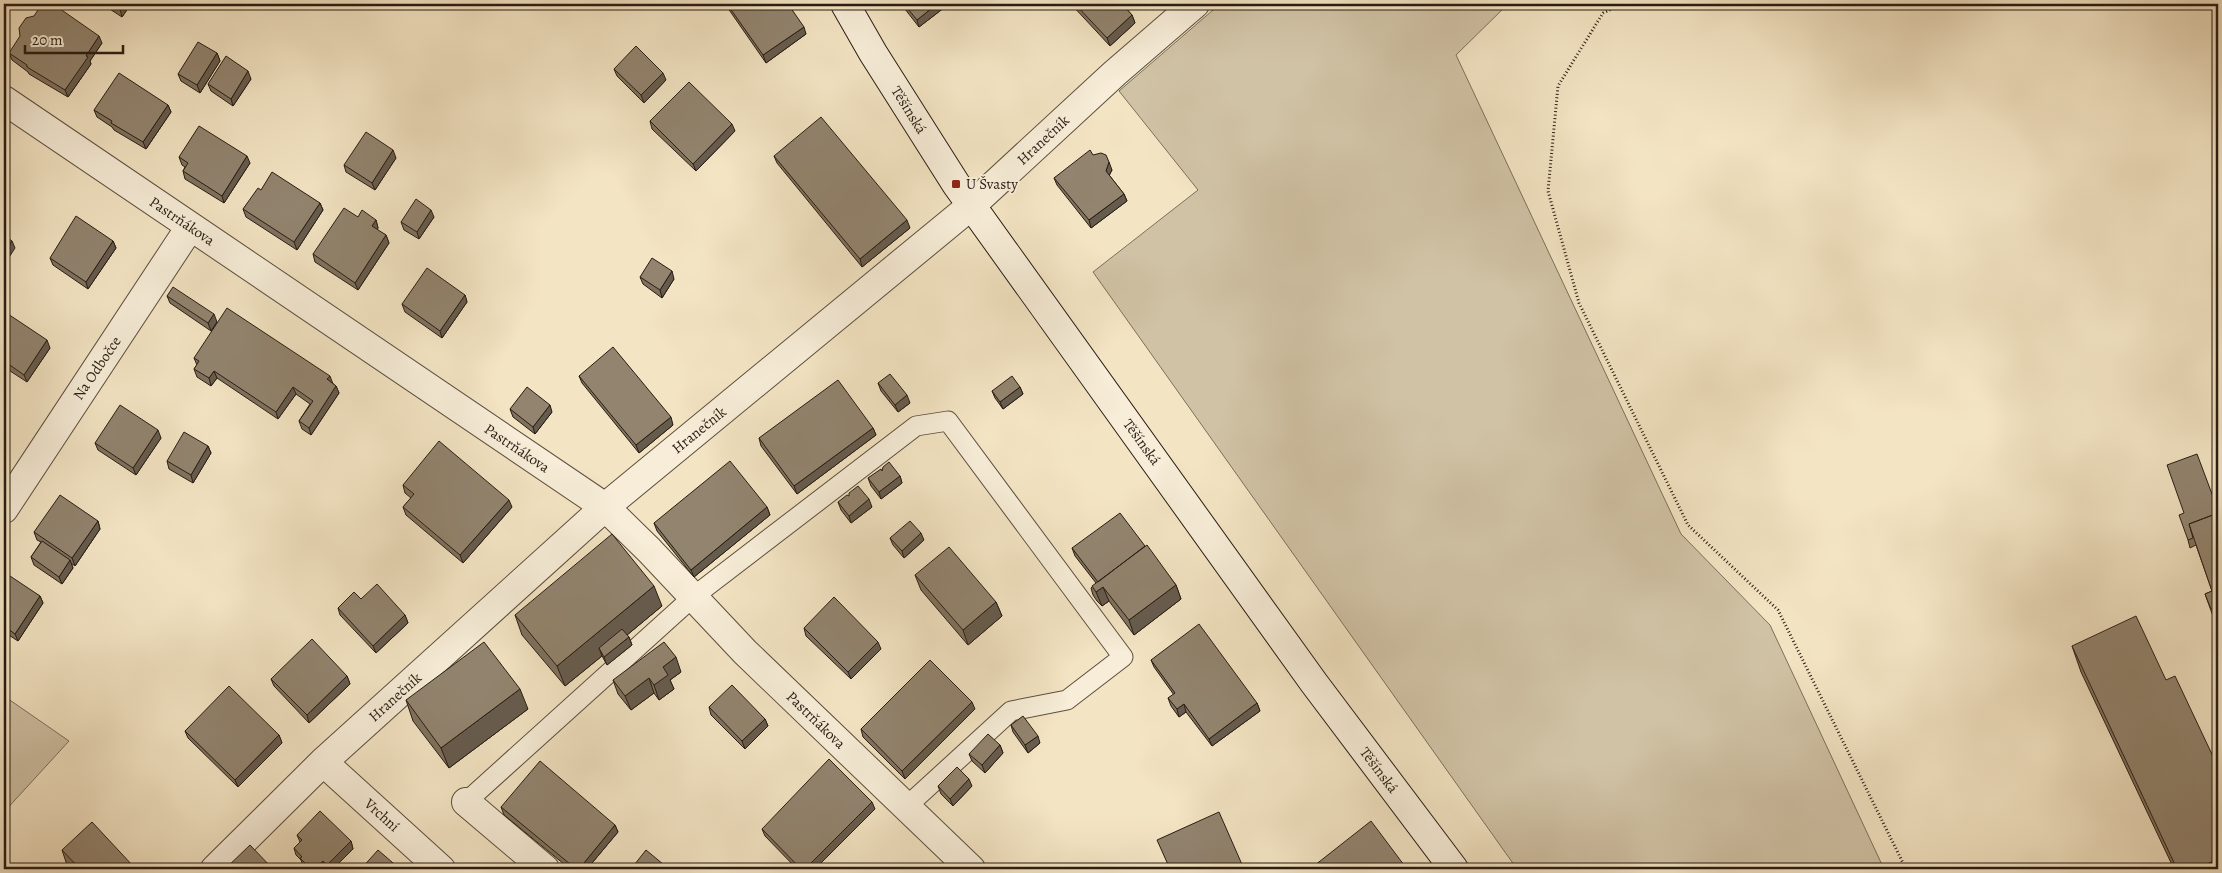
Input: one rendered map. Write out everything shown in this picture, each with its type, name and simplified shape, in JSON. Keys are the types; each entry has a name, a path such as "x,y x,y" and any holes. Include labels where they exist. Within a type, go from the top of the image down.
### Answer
{"street":[{"name":"Těšínská","path":"845,4 956,184 1314,683 1454,869"},
{"name":"Hranečník","path":"215,869 323,762 605,507 972,205 1115,73 1195,4"},
{"name":"Pastrňákova","path":"4,100 605,507 745,652 971,869"},
{"name":"Na Odbočce","path":"4,509 190,227"},
{"name":"Vrchní","path":"323,762 441,869"},
{"path":"466,802 545,869"}],"lane":[{"path":"466,802 693,597 916,426 948,421 1124,657 1067,700 1011,711 906,807"}],"path":[{"path":"1623,4 1603,13 1558,86 1548,191 1579,303 1688,525 1778,610 1906,869"}],"shaded area":[{"path":"1220,4 1508,4 1456,55 1681,534 1770,625 1884,869 1517,869 1093,272 1198,190 1119,91"},
{"path":"4,696 69,741 4,812"}],"building":[{"path":"42,4 53,4 99,36 86,56 88,57 65,90 27,67 27,65 9,53 20,36 19,28 26,18 34,16"},
{"path":"111,4 123,4 120,9"},
{"path":"727,4 788,4 804,27 763,55"},
{"path":"904,4 937,4 917,20"},
{"path":"1075,4 1122,4 1132,15 1107,38"},
{"path":"198,42 217,53 197,85 178,74"},
{"path":"636,46 663,73 641,95 614,69"},
{"path":"226,56 248,71 231,99 208,84"},
{"path":"119,73 168,105 143,142 111,123 112,121 94,110"},
{"path":"689,82 732,124 693,164 650,121"},
{"path":"821,117 907,220 860,259 774,156"},
{"path":"199,126 247,156 222,196 183,171 188,163 179,157"},
{"path":"366,132 393,150 372,183 344,165"},
{"path":"1090,150 1093,155 1101,153 1106,155 1109,162 1106,171 1124,194 1089,220 1054,178"},
{"path":"272,172 320,203 294,242 243,209 258,188 261,190"},
{"path":"416,199 431,210 417,232 401,222"},
{"path":"344,208 358,217 362,210 376,220 372,226 386,235 355,283 313,254"},
{"path":"76,216 113,241 86,282 50,258"},
{"path":"4,235 12,241 4,253"},
{"path":"652,258 672,271 660,290 640,277"},
{"path":"427,268 465,295 440,331 402,304"},
{"path":"173,287 214,314 208,323 167,296"},
{"path":"227,308 330,376 327,379 336,386 309,428 299,421 313,401 293,387 276,412 214,371 209,378 194,369 199,361 194,358"},
{"path":"8,314 47,340 24,375 4,361 4,320"},
{"path":"613,347 671,417 636,445 579,376"},
{"path":"890,374 907,395 895,405 878,383"},
{"path":"1012,376 1020,387 1000,402 992,391"},
{"path":"838,380 873,428 794,486 759,438"},
{"path":"527,387 550,405 533,427 510,409"},
{"path":"120,405 158,430 133,468 95,443"},
{"path":"184,432 208,446 191,475 167,461"},
{"path":"439,441 509,500 460,555 403,507 414,494 403,485"},
{"path":"2197,454 2218,513 2189,524 2193,538 2188,540 2179,515 2184,513 2167,465"},
{"path":"730,461 767,507 691,570 654,523"},
{"path":"889,462 900,476 879,492 868,478 881,469 882,471 883,467"},
{"path":"858,486 869,499 849,516 838,502 847,495 849,496 849,493"},
{"path":"60,495 98,521 72,558 34,532"},
{"path":"1120,513 1145,546 1098,582 1072,548"},
{"path":"2218,513 2218,607 2211,609 2205,594 2212,591 2189,524"},
{"path":"910,521 921,533 902,551 890,538"},
{"path":"612,534 654,586 557,666 515,615"},
{"path":"42,541 70,560 59,577 31,557"},
{"path":"1147,545 1176,585 1129,620 1103,587 1096,592 1092,586"},
{"path":"949,547 996,602 963,630 915,575"},
{"path":"7,574 40,596 15,634 4,626 4,579"},
{"path":"377,584 405,615 373,646 338,608 354,592 361,599"},
{"path":"834,597 878,642 848,672 804,628"},
{"path":"2218,614 2218,630 2213,616"},
{"path":"2136,616 2166,680 2175,676 2218,767 2218,859 2196,869 2177,869 2072,646"},
{"path":"1199,624 1257,703 1209,739 1184,704 1177,709 1168,698 1175,693 1151,660"},
{"path":"622,629 629,637 604,657 599,648"},
{"path":"312,639 347,676 307,715 271,679"},
{"path":"484,642 520,689 441,748 406,700"},
{"path":"664,642 676,657 663,667 668,675 654,685 649,678 625,696 613,680"},
{"path":"930,660 972,702 902,771 861,729"},
{"path":"732,685 765,719 742,741 709,707"},
{"path":"229,686 279,735 235,780 185,731"},
{"path":"1023,716 1038,736 1025,745 1011,725"},
{"path":"988,734 1000,745 982,765 969,754"},
{"path":"829,759 872,802 805,869 801,869 762,829"},
{"path":"540,761 615,825 579,869 576,869 501,807"},
{"path":"957,767 969,779 950,799 938,786"},
{"path":"320,811 351,841 327,865 323,861 314,869 311,869 300,858 302,857 294,848 302,840 297,835"},
{"path":"1219,812 1244,869 1170,869 1157,840"},
{"path":"1371,821 1407,869 1310,869"},
{"path":"92,822 134,867 131,869 80,869 62,850"},
{"path":"250,845 273,869 225,869"},
{"path":"378,850 400,869 361,869"},
{"path":"646,850 669,869 631,869"}],"place":[{"name":"U Švasty","path":"956,184"}]}
